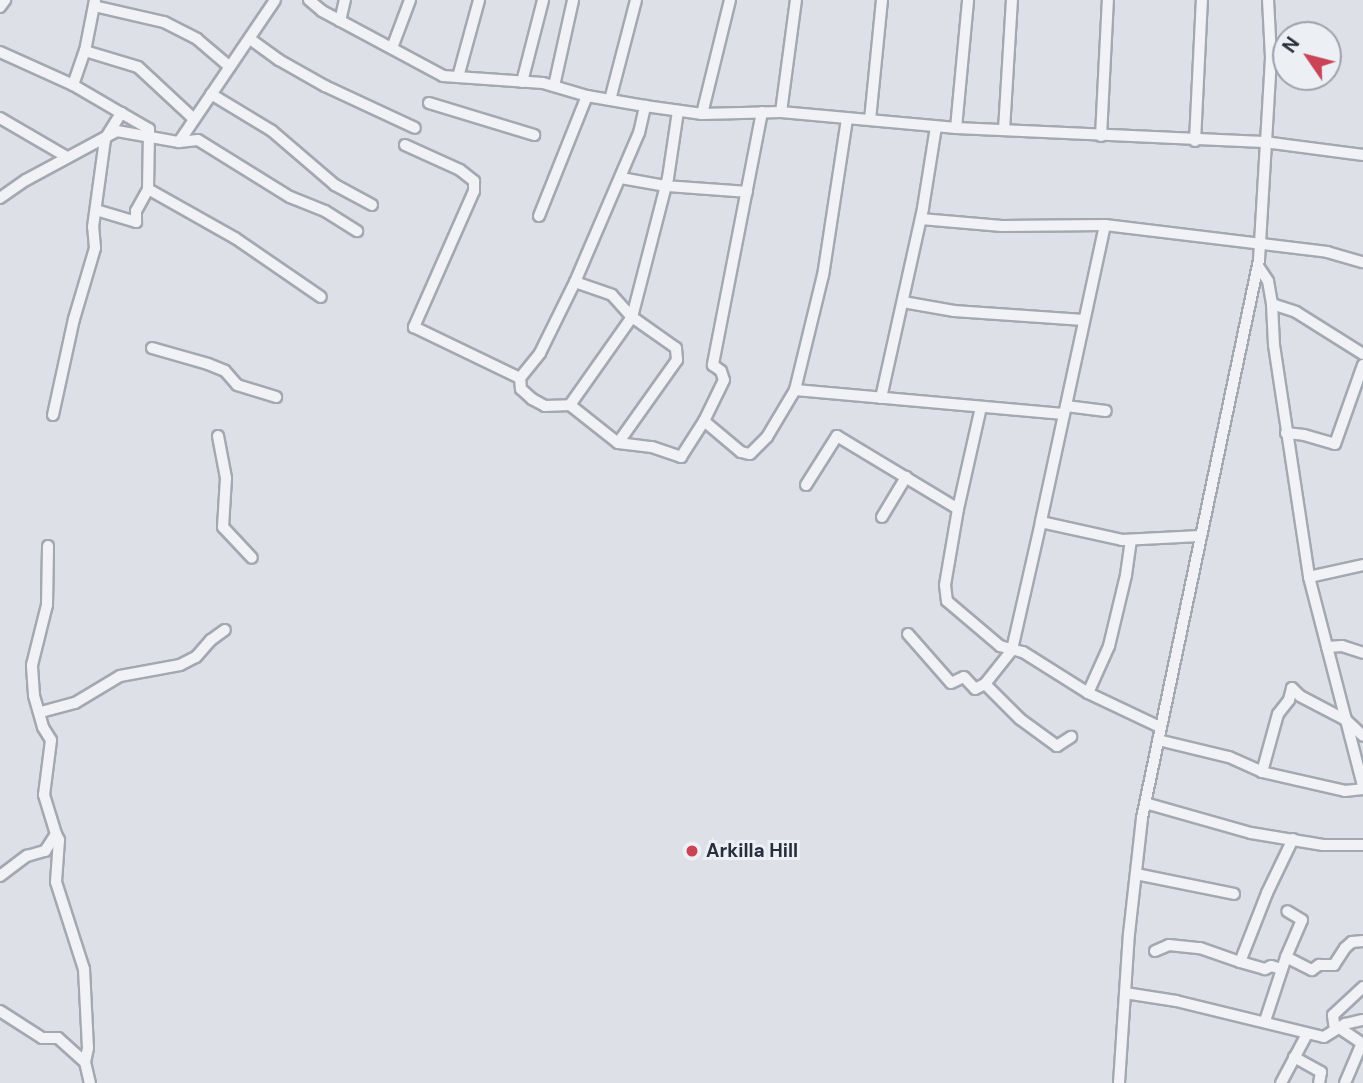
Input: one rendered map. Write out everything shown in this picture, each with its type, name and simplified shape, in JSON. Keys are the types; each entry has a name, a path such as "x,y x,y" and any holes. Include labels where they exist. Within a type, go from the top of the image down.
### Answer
{"street":[{"path":"0,7 5,0"},
{"path":"309,0 340,21 443,76 554,86 587,96 678,111 702,114 781,112 936,127 1195,141 1264,142 1363,155"},
{"path":"340,21 345,0"},
{"path":"392,48 410,0"},
{"path":"458,77 479,0"},
{"path":"522,82 543,0"},
{"path":"554,86 573,0"},
{"path":"610,100 636,0"},
{"path":"702,114 730,0"},
{"path":"781,112 796,0"},
{"path":"870,120 882,0"},
{"path":"956,128 968,0"},
{"path":"1004,130 1012,0"},
{"path":"1101,136 1108,0"},
{"path":"1195,141 1202,0"},
{"path":"1119,1083 1136,874 1145,803 1258,266 1271,57 1268,0"},
{"path":"179,142 273,1"},
{"path":"73,85 85,51 95,3 164,22 197,39 230,67"},
{"path":"250,39 279,60 325,86 415,128"},
{"path":"85,51 138,67 194,119"},
{"path":"0,52 73,85 149,129 150,150 146,173 148,189 136,211 136,222 96,210"},
{"path":"211,94 272,131 335,185 372,205"},
{"path":"539,216 587,96"},
{"path":"429,103 534,135"},
{"path":"645,106 639,133 621,178 540,353 520,378 521,389 545,406 570,405 618,443 652,447 681,457 704,421 724,380 721,371 713,365 762,112"},
{"path":"570,405 632,317 666,186 678,111"},
{"path":"53,415 74,319 94,248 93,227 105,139 121,113"},
{"path":"0,118 67,157"},
{"path":"704,421 741,452 750,454 767,437 795,390 823,275 847,119"},
{"path":"881,398 921,219 936,127"},
{"path":"0,198 67,157 117,131 179,142 198,140 290,197 325,211 357,231"},
{"path":"405,145 460,170 474,180 474,191 414,327 520,378"},
{"path":"621,178 666,186 747,192"},
{"path":"148,189 234,238 321,297"},
{"path":"921,219 1002,226 1105,225 1326,252 1363,262"},
{"path":"908,634 951,683 964,677 975,689 985,684 1012,650 1105,225"},
{"path":"1158,740 1229,757 1262,772 1345,791 1363,788 1309,577 1274,345 1272,304 1268,281 1258,266"},
{"path":"575,282 612,295 632,317 676,348 677,360 618,443"},
{"path":"903,302 954,311 1084,320"},
{"path":"1272,304 1296,312 1363,354"},
{"path":"152,348 208,364 225,371 237,385 275,397"},
{"path":"1286,433 1335,444 1363,365"},
{"path":"795,390 981,407 1106,411"},
{"path":"981,407 958,509 946,585 947,601 1000,646 1033,657 1088,693 1160,727"},
{"path":"218,436 226,478 223,527 252,558"},
{"path":"806,485 837,436 958,509"},
{"path":"882,517 906,477"},
{"path":"1041,523 1131,540 1200,536"},
{"path":"1088,693 1109,646 1126,575 1131,540"},
{"path":"48,546 47,605 32,665 34,695 41,712 43,727 51,740 44,795 59,840 55,882 84,969 88,1048 85,1062 90,1083"},
{"path":"1309,577 1363,565"},
{"path":"41,712 75,703 120,677 180,665 196,657 211,640 225,630"},
{"path":"1327,648 1342,646 1363,653"},
{"path":"985,684 1020,719 1057,746 1071,737"},
{"path":"1262,772 1278,713 1289,700 1292,688 1300,696 1346,720 1363,736"},
{"path":"1145,803 1251,833 1323,845 1363,845"},
{"path":"0,876 27,856 45,851 57,834"},
{"path":"1240,962 1266,893 1293,839"},
{"path":"1136,874 1234,894"},
{"path":"1265,1021 1286,957 1302,920 1287,911"},
{"path":"1286,957 1312,970 1319,964 1334,965 1352,942 1363,941"},
{"path":"1155,951 1169,945 1200,948 1265,969 1270,966 1282,969"},
{"path":"1345,1083 1363,1043 1336,1028 1333,1015 1363,987"},
{"path":"1125,993 1176,1000 1324,1037 1336,1028 1363,1020"},
{"path":"0,1011 42,1038 58,1038 85,1062"},
{"path":"1281,1083 1307,1034"},
{"path":"1294,1057 1321,1072 1319,1083"}],"place":[{"name":"Arkilla Hill","path":"692,851"}]}
